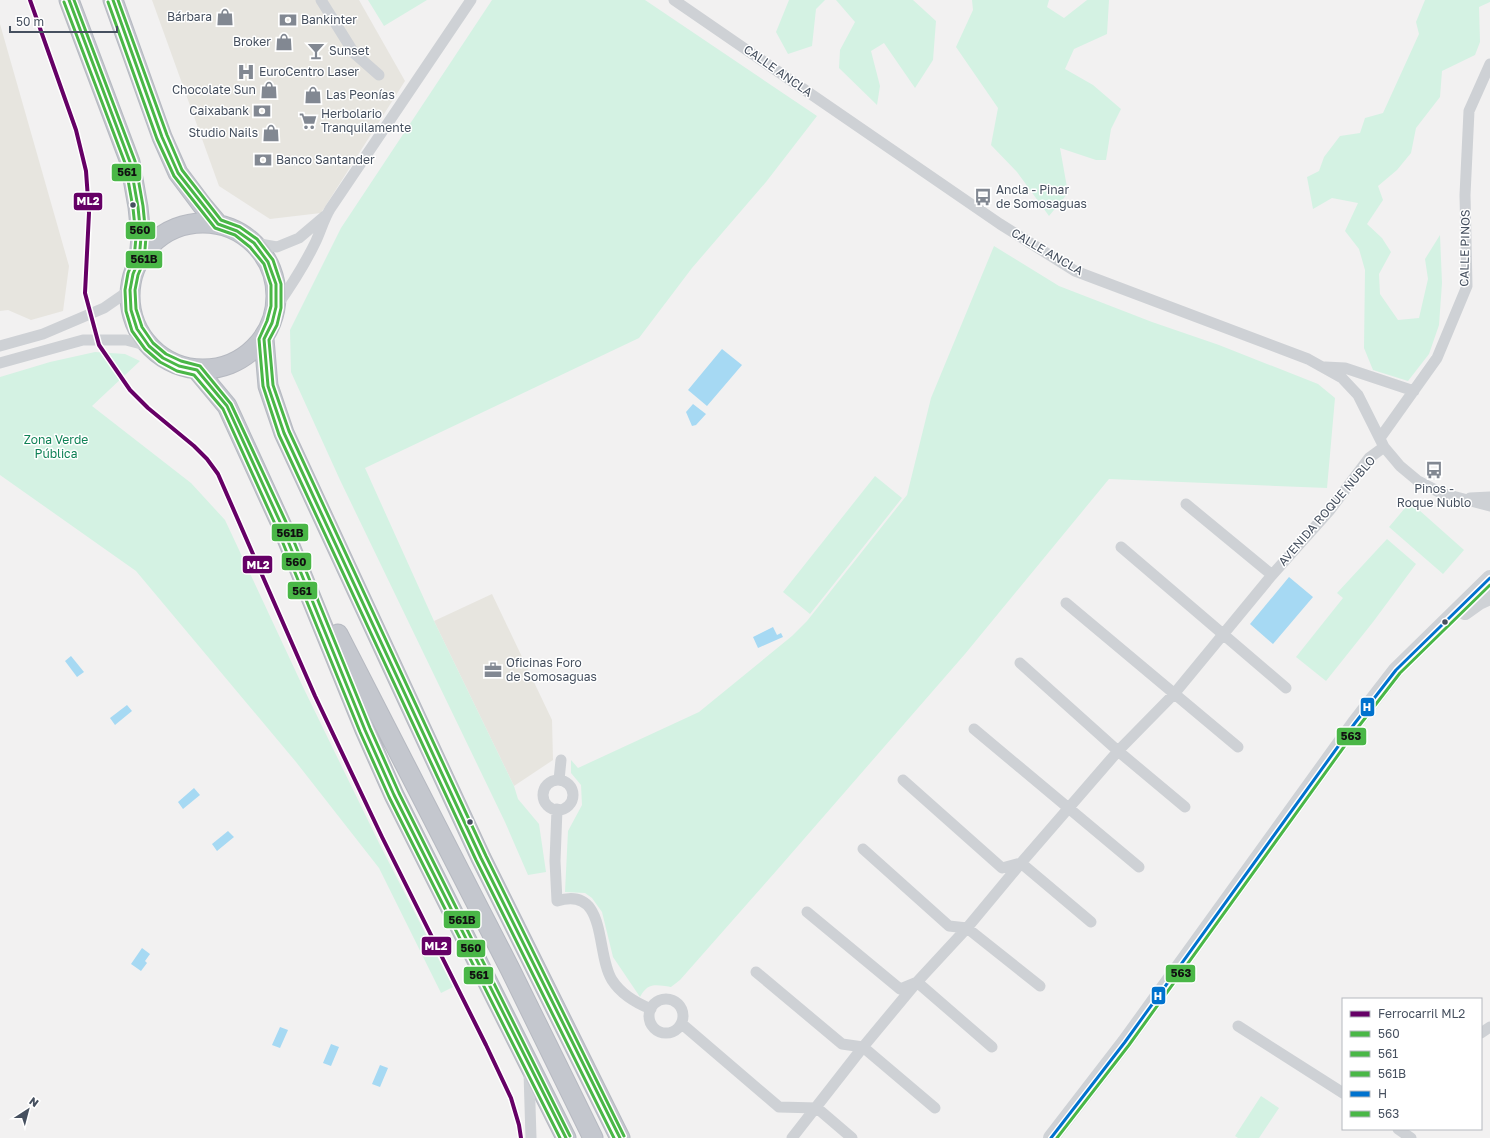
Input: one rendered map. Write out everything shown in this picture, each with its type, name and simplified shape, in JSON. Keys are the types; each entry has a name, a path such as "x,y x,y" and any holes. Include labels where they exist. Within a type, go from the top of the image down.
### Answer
{"highway":[{"path":"69,0 130,162 138,207 141,237 139,260"},
{"path":"112,0 162,137 178,174 218,224"},
{"path":"195,223 218,224 237,231 254,243 268,262 276,284 276,307 272,323 264,339 251,353 234,363 216,369 197,370 179,366 163,358 149,346 137,329 131,310 130,290 133,274 139,260 154,242 173,229 195,223"},
{"path":"264,339 268,386 284,433 481,858 620,1138"},
{"path":"197,370 228,406 281,524 365,730 394,795 566,1138"},
{"path":"281,524 510,969 594,1138"}],"main road":[{"path":"1058,1138 1125,1042 1355,723 1396,670 1490,578"},
{"path":"1421,646 1479,602 1490,597"},
{"path":"1051,1138 1125,1042"}],"street":[{"path":"321,0 354,53 380,75"},
{"path":"276,307 293,284 316,240 326,216 471,0"},
{"name":"CALLE ANCLA","path":"674,0 1000,224 1076,271 1308,359 1342,378 1358,395 1382,442 1400,466 1418,480 1441,493 1490,506"},
{"name":"CALLE PINOS","path":"1382,442 1437,358 1467,286 1465,195 1468,111 1490,64"},
{"path":"254,243 278,247 299,238 326,216"},
{"path":"0,346 43,334 104,308 130,290"},
{"path":"0,363 83,340 126,340 149,346"},
{"path":"1324,367 1345,368 1414,391"},
{"name":"AVENIDA ROQUE NUBLO","path":"792,1138 817,1108 863,1047 917,982 967,928 1118,751 1174,694 1272,575 1330,510 1382,442"},
{"name":"CALLE ANCLA","path":"1460,498 1490,496"},
{"name":"AVENIDA ROQUE NUBLO","path":"1186,504 1272,575"},
{"path":"1121,547 1223,636 1286,688"},
{"path":"1066,603 1238,747"},
{"path":"1020,663 1118,751 1185,807"},
{"path":"974,729 1139,867"},
{"path":"559,780 561,760"},
{"path":"559,780 568,785 571,789 573,797 568,806 557,810 548,806 544,794 547,785 551,782 559,780"},
{"path":"903,780 1002,868 1021,864 1091,922"},
{"path":"550,910 556,901 555,861 557,810"},
{"path":"863,849 949,926 967,928 1040,986"},
{"path":"556,901 570,898 582,901 588,905 594,912 606,966 612,980 630,999 651,1009"},
{"name":"AVENIDA ROQUE NUBLO","path":"807,912 900,989 917,982"},
{"path":"756,972 842,1044 863,1047 935,1108"},
{"path":"917,982 992,1046"},
{"path":"664,999 675,1002 680,1006 682,1011 682,1024 673,1032 667,1034 661,1033 652,1026 649,1014 651,1009 659,1001 664,999"},
{"path":"682,1024 780,1107 817,1108 852,1138"},
{"path":"1238,1026 1342,1092"},
{"path":"528,1063 531,1138"},
{"path":"1400,1130 1413,1138"}],"shaded area":[{"path":"152,0 359,0 405,81 321,213 270,219 219,186"},
{"path":"0,24 69,266 63,311 31,320 8,310 0,311"},
{"path":"492,594 552,720 553,760 514,786 434,621"}],"green space":[{"path":"368,0 427,0 384,26"},
{"path":"492,0 645,0 817,116 766,182 692,268 639,338 365,468 434,621 514,786 518,799 539,824 546,872 528,875 505,822 340,480 291,372 290,330 341,228"},
{"path":"789,0 825,0 816,9 812,46 788,54 776,32"},
{"path":"836,0 913,0 936,21 933,60 915,88 884,43 871,51 880,86 877,105 839,68 840,50 855,22"},
{"path":"972,0 1049,0 1047,7 1064,18 1087,0 1109,0 1107,34 1074,49 1065,69 1093,85 1121,109 1111,129 1106,160 1096,160 1060,148 1068,193 1049,216 1017,172 991,145 998,108 956,47 973,10"},
{"path":"1425,0 1490,0 1490,2 1479,7 1480,42 1475,55 1442,71 1440,97 1416,128 1411,153 1397,170 1378,186 1383,200 1367,224 1382,238 1391,252 1379,274 1380,294 1398,320 1419,318 1428,279 1425,259 1440,235 1442,283 1439,325 1429,354 1408,381 1373,370 1364,348 1365,270 1359,249 1345,231 1358,203 1332,198 1313,209 1307,177 1319,171 1324,157 1340,136 1360,133 1365,118 1383,113 1419,34 1416,22"},
{"path":"994,246 1059,286 1152,322 1219,345 1318,384 1335,398 1327,488 1109,479 965,654 680,980 671,987 657,985 649,987 640,997 613,957 602,912 592,898 585,893 565,892 568,831 582,805 581,785 571,773 571,760 578,768 699,712 792,636 807,621 907,495 931,398"},
{"name":"Zona Verde Pública","path":"95,352 125,354 140,361 92,406 191,483 225,520 303,687 380,845 453,987 441,993 379,868 296,762 136,571 0,475 0,377 50,362"},
{"path":"875,476 902,498 810,614 783,592"},
{"path":"1410,502 1464,550 1443,574 1389,527"},
{"path":"1387,539 1416,564 1373,622 1326,681 1296,657 1343,598 1337,593"},
{"path":"1261,1096 1279,1108 1259,1138 1238,1138 1235,1136"}],"water":[{"path":"722,349 742,365 707,406 688,390"},
{"path":"693,404 706,414 696,425 692,426 686,412"},
{"path":"1289,577 1313,597 1273,644 1250,624"},
{"path":"773,627 777,635 781,633 783,637 758,648 753,637"},
{"path":"71,656 84,672 77,677 65,661"},
{"path":"127,705 132,711 115,725 110,718"},
{"path":"194,788 200,795 183,809 178,802"},
{"path":"228,831 234,837 217,851 212,844"},
{"path":"142,948 150,954 145,961 147,963 141,971 131,964"},
{"path":"280,1027 288,1030 280,1048 272,1045"},
{"path":"331,1044 339,1047 331,1066 323,1063"},
{"path":"380,1065 388,1068 380,1087 372,1084"}],"rail line":[{"name":"ML2","path":"30,0 76,130 86,171 89,213 85,293 99,345 130,390 148,408 194,446 207,459 218,474 315,696 382,837 511,1098 519,1125 521,1138"}],"transit line":[{"name":"560","path":"69,0 130,162 138,207 141,237 139,260 133,274 130,290 131,310 137,329 149,346 163,358 179,366 197,370 227,406 281,524 365,730 394,795 566,1138"},
{"name":"561B","path":"74,0 135,161 143,206 146,237 144,261 138,275 135,290 136,309 142,327 153,343 166,354 181,361 200,366 231,404 286,522 370,728 399,793 570,1136"},
{"name":"560","path":"113,0 162,137 178,173 218,224 237,231 254,243 268,262 276,284 276,307 272,323 264,339 268,386 284,433 481,858 620,1138"},
{"name":"561B","path":"118,0 167,135 182,170 221,220 240,227 257,239 273,260 281,284 281,308 277,325 269,340 273,385 289,431 486,856 624,1136"},
{"name":"561","path":"64,2 125,163 133,208 136,237 134,259 128,273 125,290 126,311 132,331 145,349 160,362 177,371 194,375 223,409 276,526 360,732 389,797 560,1138"},
{"name":"561","path":"108,2 157,139 174,176 215,228 235,235 250,247 264,264 271,285 271,306 267,321 259,339 263,386 279,435 476,860 614,1138"},
{"name":"H","path":"1051,1138 1125,1042 1355,723 1396,670 1490,578"},
{"name":"563","path":"1057,1138 1129,1045 1359,726 1400,673 1490,585"}],"place":[{"name":"Bárbara","path":"225,17"},
{"name":"Bankinter","path":"288,20"},
{"name":"Broker","path":"284,42"},
{"name":"Sunset","path":"316,51"},
{"name":"EuroCentro Laser","path":"246,72"},
{"name":"Chocolate Sun","path":"269,90"},
{"name":"Las Peonías","path":"313,95"},
{"name":"Caixabank","path":"262,111"},
{"name":"Herbolario Tranquilamente","path":"308,121"},
{"name":"Studio Nails","path":"271,133"},
{"name":"Banco Santander","path":"263,160"},
{"name":"Ancla - Pinar de Somosaguas","path":"983,197"},
{"name":"Pinos - Roque Nublo","path":"1434,470"},
{"name":"Oficinas Foro de Somosaguas","path":"493,670"}]}
